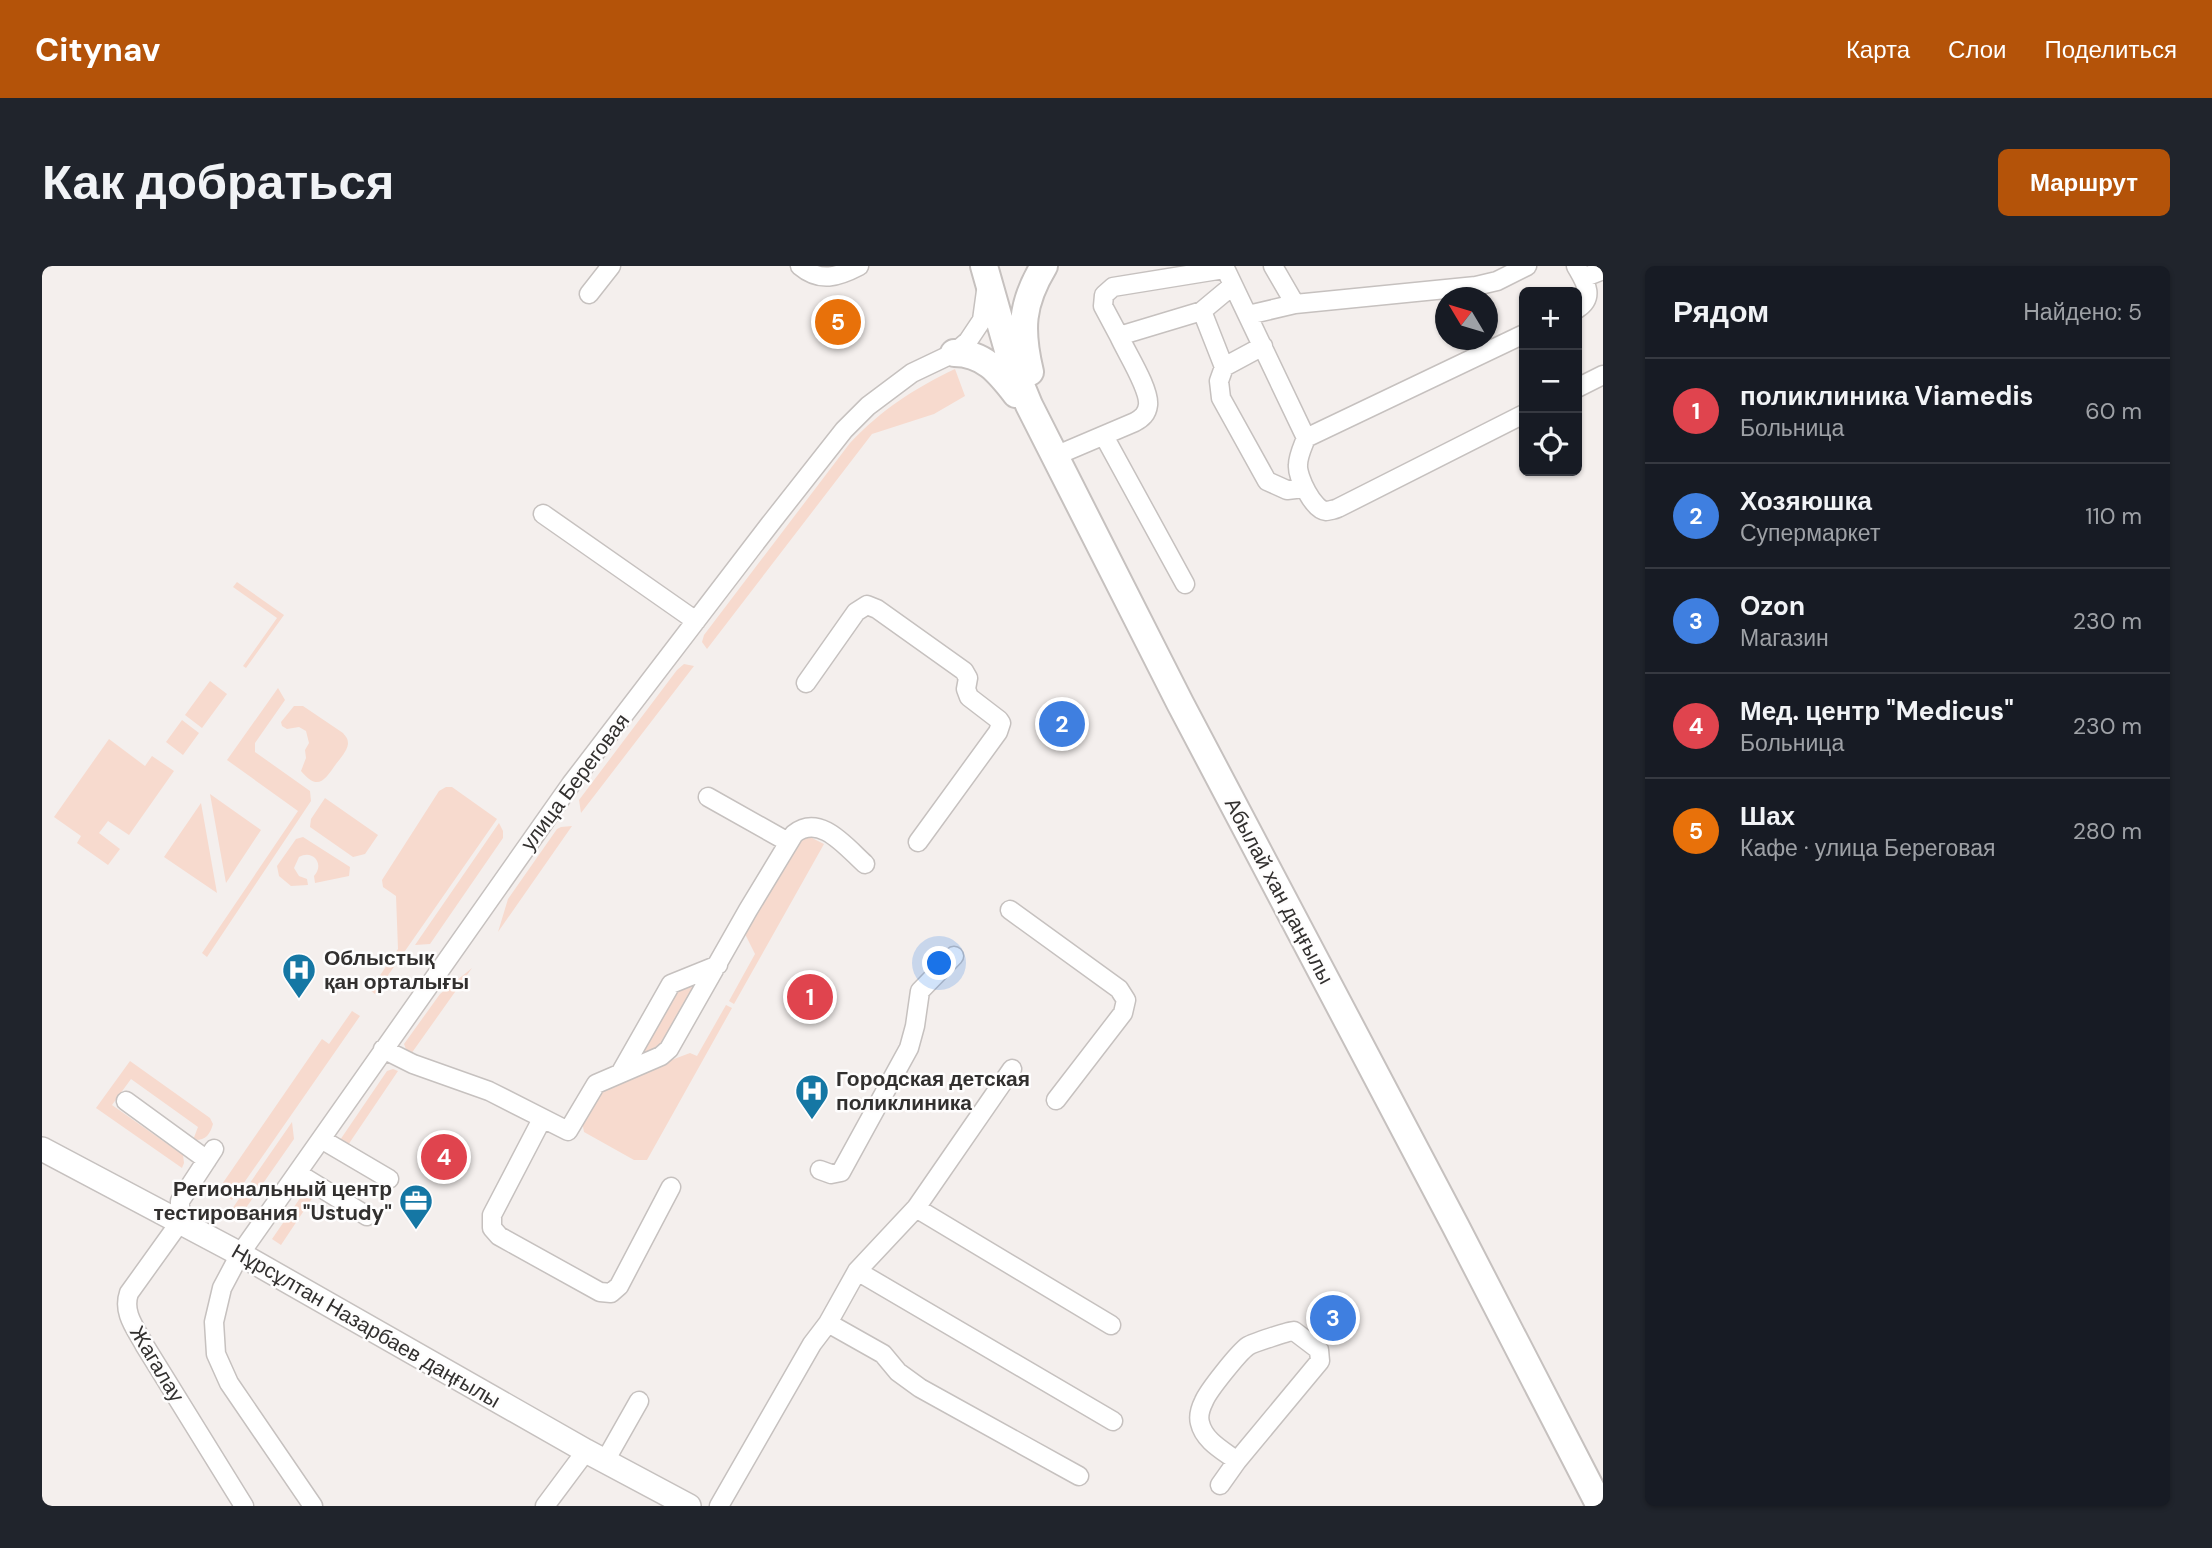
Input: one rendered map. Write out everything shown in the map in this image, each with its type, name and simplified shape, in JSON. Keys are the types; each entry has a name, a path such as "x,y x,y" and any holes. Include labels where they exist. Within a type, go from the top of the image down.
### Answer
{"highway":[{"path":"1044,266 1027,300 1023,332 1050,446"},
{"name":"Абылай хан даңғылы","path":"985,272 1018,380 1050,446 1180,703 1600,1506"},
{"path":"954,352 975,355 992,366 1020,399 1050,446"}],"main road":[{"name":"Нұрсұлтан Назарбаев даңғылы","path":"42,1149 240,1254 689,1506"}],"street":[{"path":"589,294 611,266"},
{"path":"800,266 809,274 821,277 840,276 859,266"},
{"path":"1272,266 1295,304"},
{"path":"1248,315 1295,304 1476,286 1497,281 1527,266"},
{"path":"1050,446 1104,436 1142,418 1147,410 1149,402 1103,306 1104,295 1113,287 1224,268 1264,346 1306,438 1298,465 1304,488 1320,509 1326,511 1338,508 1519,417"},
{"path":"1582,305 1586,301 1588,290 1580,272 1603,270"},
{"name":"улица Береговая","path":"313,1506 229,1383 216,1354 214,1322 222,1288 240,1254 571,784 844,430 892,386 954,352 976,331 985,307 985,272"},
{"path":"1119,336 1202,311 1232,286"},
{"path":"1202,311 1224,367 1219,381 1221,398 1267,481 1287,490 1304,488"},
{"path":"1306,438 1519,336"},
{"path":"1224,367 1264,346"},
{"path":"1582,386 1603,375"},
{"path":"1104,436 1185,584"},
{"path":"543,514 696,621"},
{"path":"806,683 856,612 867,605 877,609 964,671 968,678 966,689 969,697 999,720 999,732 918,842"},
{"path":"708,797 788,842"},
{"path":"383,1049 413,1064 489,1091 568,1131 593,1088 602,1080 666,1053 788,842 800,829 821,827 865,864"},
{"path":"1010,910 1119,989 1126,1000 1123,1013 1056,1100"},
{"path":"820,1170 831,1174 841,1172 909,1048 920,991 954,956"},
{"path":"621,1072 671,984 718,965"},
{"path":"719,1506 857,1271 916,1208 1013,1069"},
{"path":"126,1101 211,1154 180,1201 180,1222"},
{"path":"542,1119 492,1214 492,1228 499,1236 600,1292 611,1293 619,1286 671,1187"},
{"path":"321,1139 389,1179"},
{"path":"297,1173 367,1216"},
{"path":"916,1208 1111,1325"},
{"name":"Жагалау","path":"180,1222 129,1293 128,1314 244,1506"},
{"path":"857,1271 1113,1421"},
{"path":"828,1324 883,1354 907,1380 920,1388 1079,1476"},
{"path":"1220,1486 1237,1461 1320,1361 1319,1350 1294,1331 1287,1331 1248,1346 1204,1399 1200,1422 1204,1432 1210,1441 1237,1461"},
{"path":"545,1506 596,1456 639,1401"}],"shaded area":[{"path":"955,369 965,396 934,414 872,434 707,649 702,642 704,635 850,443 899,401"},
{"path":"237,582 284,615 246,668 243,666 277,618 233,587"},
{"path":"684,664 694,666 581,813 579,800"},
{"path":"210,681 227,694 202,728 185,715"},
{"path":"278,688 285,700 255,743 255,752 310,791 311,801 207,957 202,953 298,811 227,760"},
{"path":"294,706 303,706 343,733 347,739 345,752 328,775 320,781 312,781 301,771 309,743 306,731 299,727 287,729 282,726 281,722"},
{"path":"182,720 199,733 183,755 166,742"},
{"path":"109,739 145,766 152,756 174,771 129,835 108,821 99,833 120,849 108,865 77,843 81,836 54,817"},
{"path":"452,787 497,819 375,994 370,990 398,949 396,896 383,887 382,880 439,791"},
{"path":"210,794 261,830 226,883"},
{"path":"325,798 378,835 365,854 353,857 310,827 311,819"},
{"path":"201,803 217,893 164,857"},
{"path":"499,823 503,838 430,944 415,945"},
{"path":"572,826 498,932 508,899 557,829"},
{"path":"303,837 350,867 349,876 315,883 318,863 313,856 304,855 299,857 294,868 299,876 307,879 308,885 291,886 279,876 277,866 296,839"},
{"path":"803,838 812,838 824,844 734,1004 729,1001 755,954 744,932 796,842"},
{"path":"472,968 411,1054 407,1052 404,1044 440,994"},
{"path":"699,980 662,1048 635,1058 671,991"},
{"path":"726,1005 732,1008 647,1160 634,1160 584,1132 581,1116 597,1088 690,1053 697,1056"},
{"path":"352,1011 360,1016 232,1200 218,1190 322,1039 329,1044"},
{"path":"130,1061 210,1118 213,1124 206,1136 193,1140 198,1127 131,1079 112,1105 183,1155 182,1168 96,1108"},
{"path":"387,1071 398,1071 346,1148 338,1143"},
{"path":"292,1122 294,1139 241,1215 232,1209"},
{"path":"307,1188 315,1194 281,1245 272,1239"}],"place":[{"name":"Шах","path":"838,322"},
{"name":"Хозяюшка","path":"1062,724"},
{"name":"поликлиника Viamedis","path":"810,997"},
{"name":"Облыстық қан орталығы","path":"299,1000"},
{"name":"Городская детская поликлиника","path":"812,1121"},
{"name":"Мед. центр \"Medicus\"","path":"444,1157"},
{"name":"Региональный центр тестирования \"Ustudy\"","path":"416,1231"},
{"name":"Ozon","path":"1333,1318"}]}
